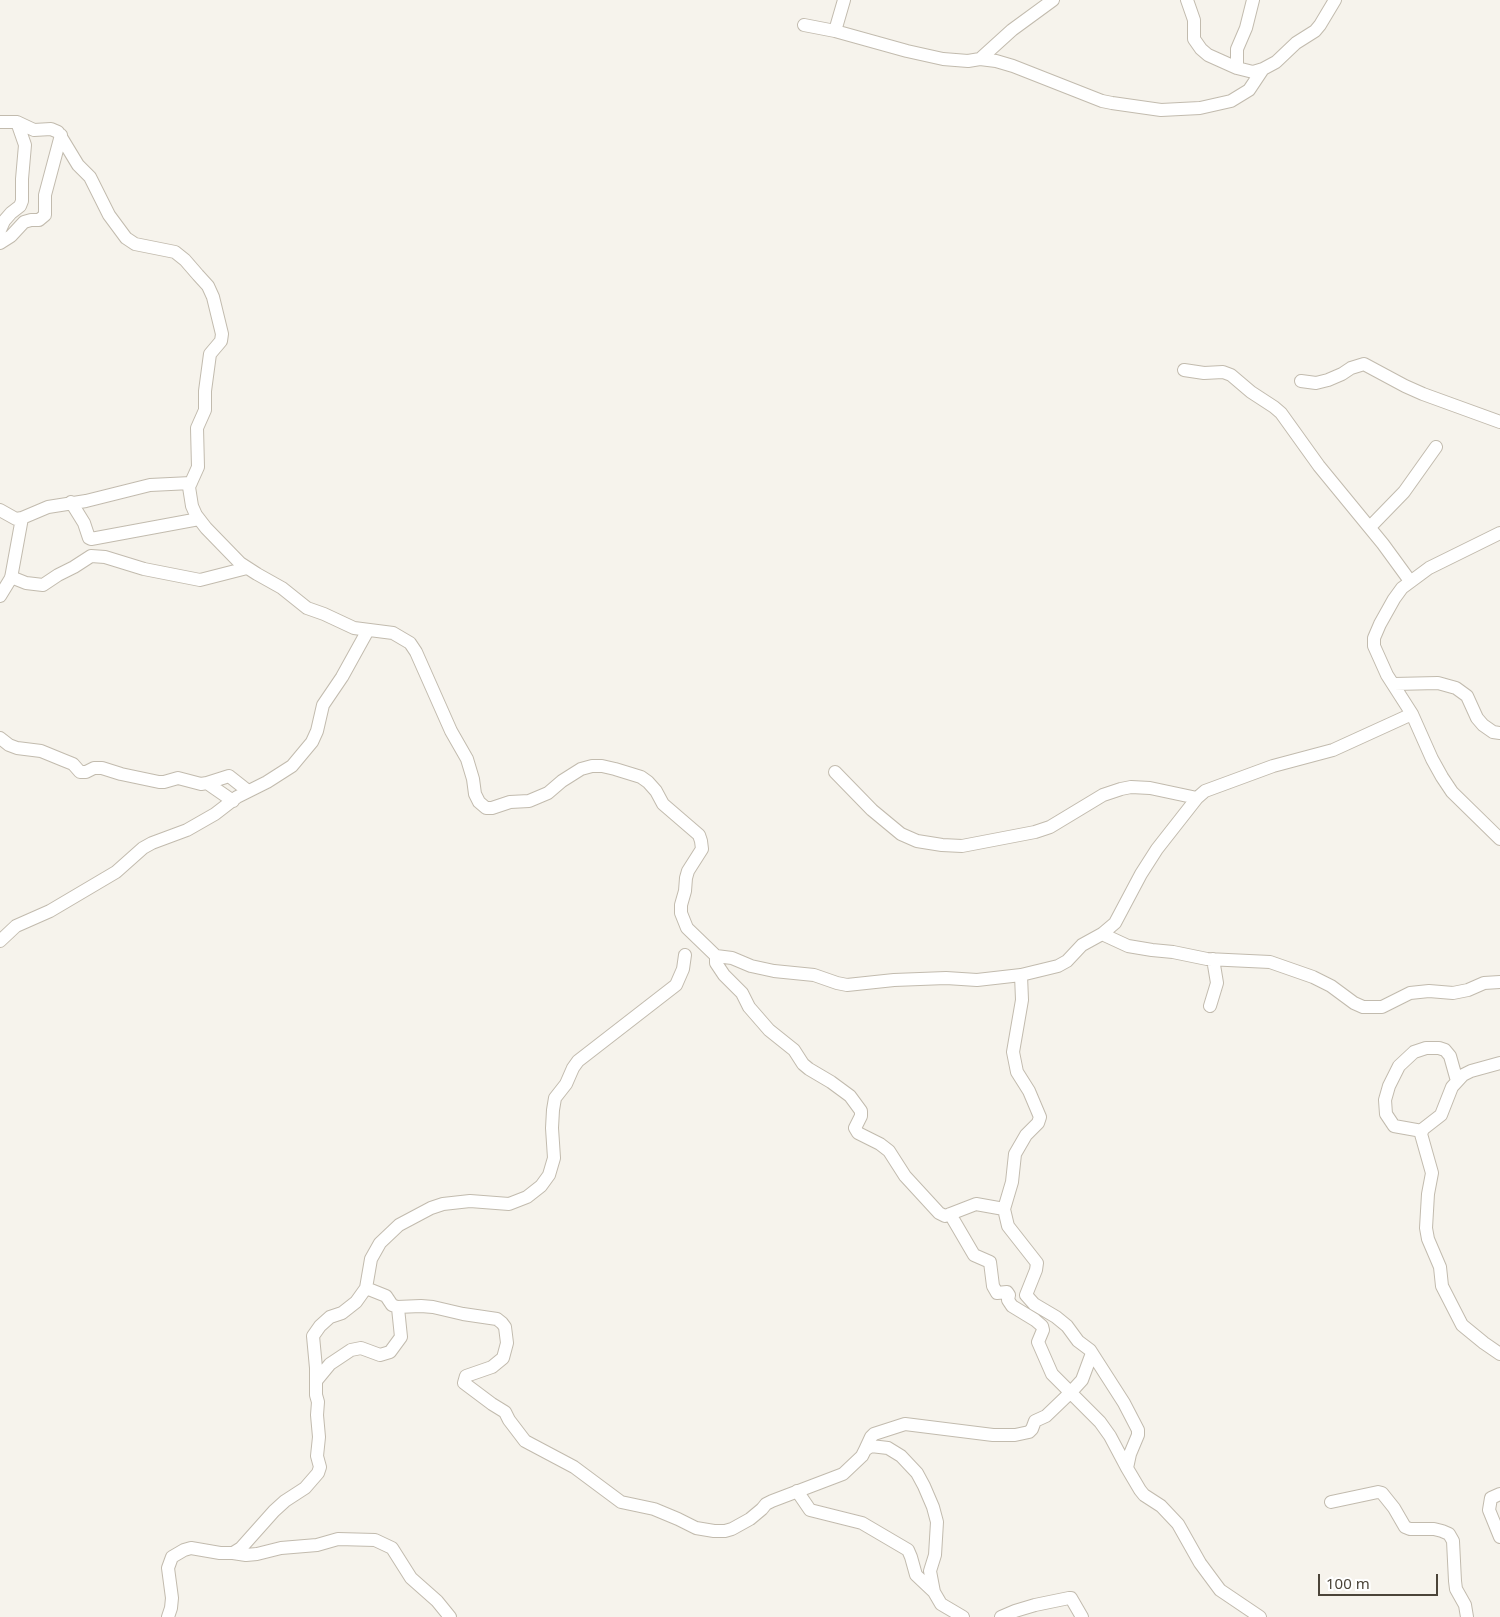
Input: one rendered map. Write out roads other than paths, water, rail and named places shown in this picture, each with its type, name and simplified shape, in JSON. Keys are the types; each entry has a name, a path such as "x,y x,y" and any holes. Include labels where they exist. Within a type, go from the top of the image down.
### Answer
{"street":[{"path":"835,31 844,0"},
{"path":"980,59 1012,30 1053,0"},
{"path":"1187,0 1193,14 1194,39 1197,45 1208,55 1237,68 1253,72 1276,62 1296,44 1318,29 1335,0"},
{"path":"1237,68 1236,52 1246,28 1253,0"},
{"path":"804,25 835,31 943,59 996,61 1107,102 1161,110 1200,108 1231,101 1249,90 1263,69"},
{"path":"0,122 17,122 34,130 51,128 61,135 78,165 95,184 109,215 126,238 135,244 175,252 203,280 213,297 222,334 221,341 210,354 205,391 205,410 197,428 198,467 189,486 192,506 199,519 233,556 247,568 282,588 307,608 354,628 393,633 410,643 451,731 467,758 475,794 479,802 486,808 510,802 529,801 548,793 581,769 592,766 615,769 641,777 648,782 663,804 698,834 701,841 702,849 688,871 686,878 681,913 687,928 716,956 732,958 751,966 774,971 814,975 847,985 894,980 946,978 977,980 1021,975 1058,966 1067,961 1082,945 1102,934 1115,923 1153,855 1197,798 1206,791 1273,766 1346,745 1412,714"},
{"path":"0,230 4,221 20,206 22,201 25,145 17,122"},
{"path":"0,243 11,236 24,222 39,220 45,215 45,195 61,135"},
{"path":"1300,381 1316,383 1328,380 1351,368 1364,364 1423,394 1500,422"},
{"path":"1184,370 1204,373 1223,372 1231,375 1281,413 1410,581"},
{"path":"1370,527 1404,492 1436,447"},
{"path":"0,510 16,519 48,507 86,501 150,485 191,483"},
{"path":"71,502 84,523 88,537 91,539 199,519"},
{"path":"0,596 11,577 22,518"},
{"path":"1500,533 1430,568 1410,581 1394,599 1374,638 1376,653 1386,675 1394,684 1412,714 1432,759 1452,792 1500,839"},
{"path":"11,577 26,583 43,585 91,556 105,557 144,569 200,580 247,568"},
{"path":"0,941 16,926 50,911 116,872 143,848 187,830 215,814 248,791 267,782 292,766 312,742 317,732 323,705 342,677 368,630"},
{"path":"1394,684 1438,682 1456,688 1467,696 1475,714 1483,725 1493,732 1500,733"},
{"path":"0,738 17,748 41,752 73,764 80,772 102,768 159,782 178,778 196,784 207,784 229,776 248,791"},
{"path":"835,772 872,810 901,834 916,841 942,845 962,846 1035,832 1056,823 1103,795 1121,788 1150,788 1197,798"},
{"path":"207,784 233,801"},
{"path":"1102,934 1128,946 1213,959 1270,962 1313,977 1331,986 1354,1003 1363,1007 1382,1007 1410,993 1453,993 1468,990 1484,983 1500,982"},
{"path":"233,1553 247,1541 284,1501 304,1488 318,1473 320,1466 317,1456 319,1437 318,1402 313,1336 320,1326 330,1318 342,1313 356,1302 366,1288 371,1259 380,1243 399,1225 437,1206 470,1201 509,1204 527,1197 541,1186 549,1175 554,1158 552,1128 556,1098 566,1084 573,1068 578,1061 676,985 683,969 684,955"},
{"path":"716,956 716,963 724,976 742,993 749,1007 769,1030 794,1050 803,1064 809,1069 850,1096 861,1111 861,1116 855,1128 858,1133 880,1144 889,1151 905,1176 933,1207 945,1216 976,1204 1004,1210"},
{"path":"1210,1006 1217,983 1213,959"},
{"path":"1021,975 1022,1000 1013,1052 1014,1060 1017,1072 1032,1098 1040,1117 1038,1123 1026,1136 1015,1154 1012,1182 1004,1210 1008,1226 1037,1264 1026,1295 1034,1304 1067,1326 1078,1341 1092,1353 1120,1396 1138,1430 1127,1468"},
{"path":"1422,1131 1394,1126 1386,1114 1385,1100 1388,1086 1399,1066 1414,1052 1426,1048 1439,1048 1445,1050 1450,1056 1457,1081"},
{"path":"1500,1063 1471,1071 1457,1081 1452,1087 1440,1115 1422,1131 1432,1173 1428,1194 1426,1228 1428,1239 1440,1268 1442,1286 1462,1325 1500,1354"},
{"path":"950,1214 974,1255 990,1262 993,1286 997,1293 1007,1292 1009,1295 1008,1300 1012,1306 1042,1326 1043,1330 1038,1342 1048,1367 1056,1378 1100,1422 1144,1495 1161,1506 1178,1524 1200,1563 1220,1590 1260,1617"},
{"path":"366,1288 386,1296 392,1305 398,1308 433,1307 497,1319 502,1322 505,1327 507,1342 503,1358 492,1367 466,1376 464,1383 505,1412 509,1420 532,1446 563,1460 621,1502 654,1509 705,1531 725,1531 750,1518 766,1504 843,1474 858,1461 874,1434 905,1424 993,1435 1026,1433 1032,1429 1036,1421 1046,1416 1082,1380 1092,1353"},
{"path":"316,1381 330,1364 351,1350 361,1348 380,1355 386,1354 394,1348 401,1337 398,1308"},
{"path":"865,1450 872,1446 883,1447 901,1456 917,1473 924,1486 937,1522 935,1555 930,1571 934,1592"},
{"path":"797,1491 810,1510 862,1523 908,1550 912,1557 916,1575 934,1592 941,1604 963,1617"},
{"path":"1331,1502 1378,1492 1382,1493 1394,1508 1405,1527 1410,1529 1442,1530 1449,1534 1453,1541 1454,1581 1456,1589 1465,1605 1467,1617"},
{"path":"1500,1494 1491,1498 1489,1510 1500,1537"},
{"path":"168,1617 172,1608 168,1568 172,1558 184,1550 191,1548 246,1555 281,1548 317,1545 338,1539 375,1540 392,1548 411,1578 437,1600 450,1617"},
{"path":"1001,1617 1035,1605 1069,1598 1071,1598 1082,1617"}]}
